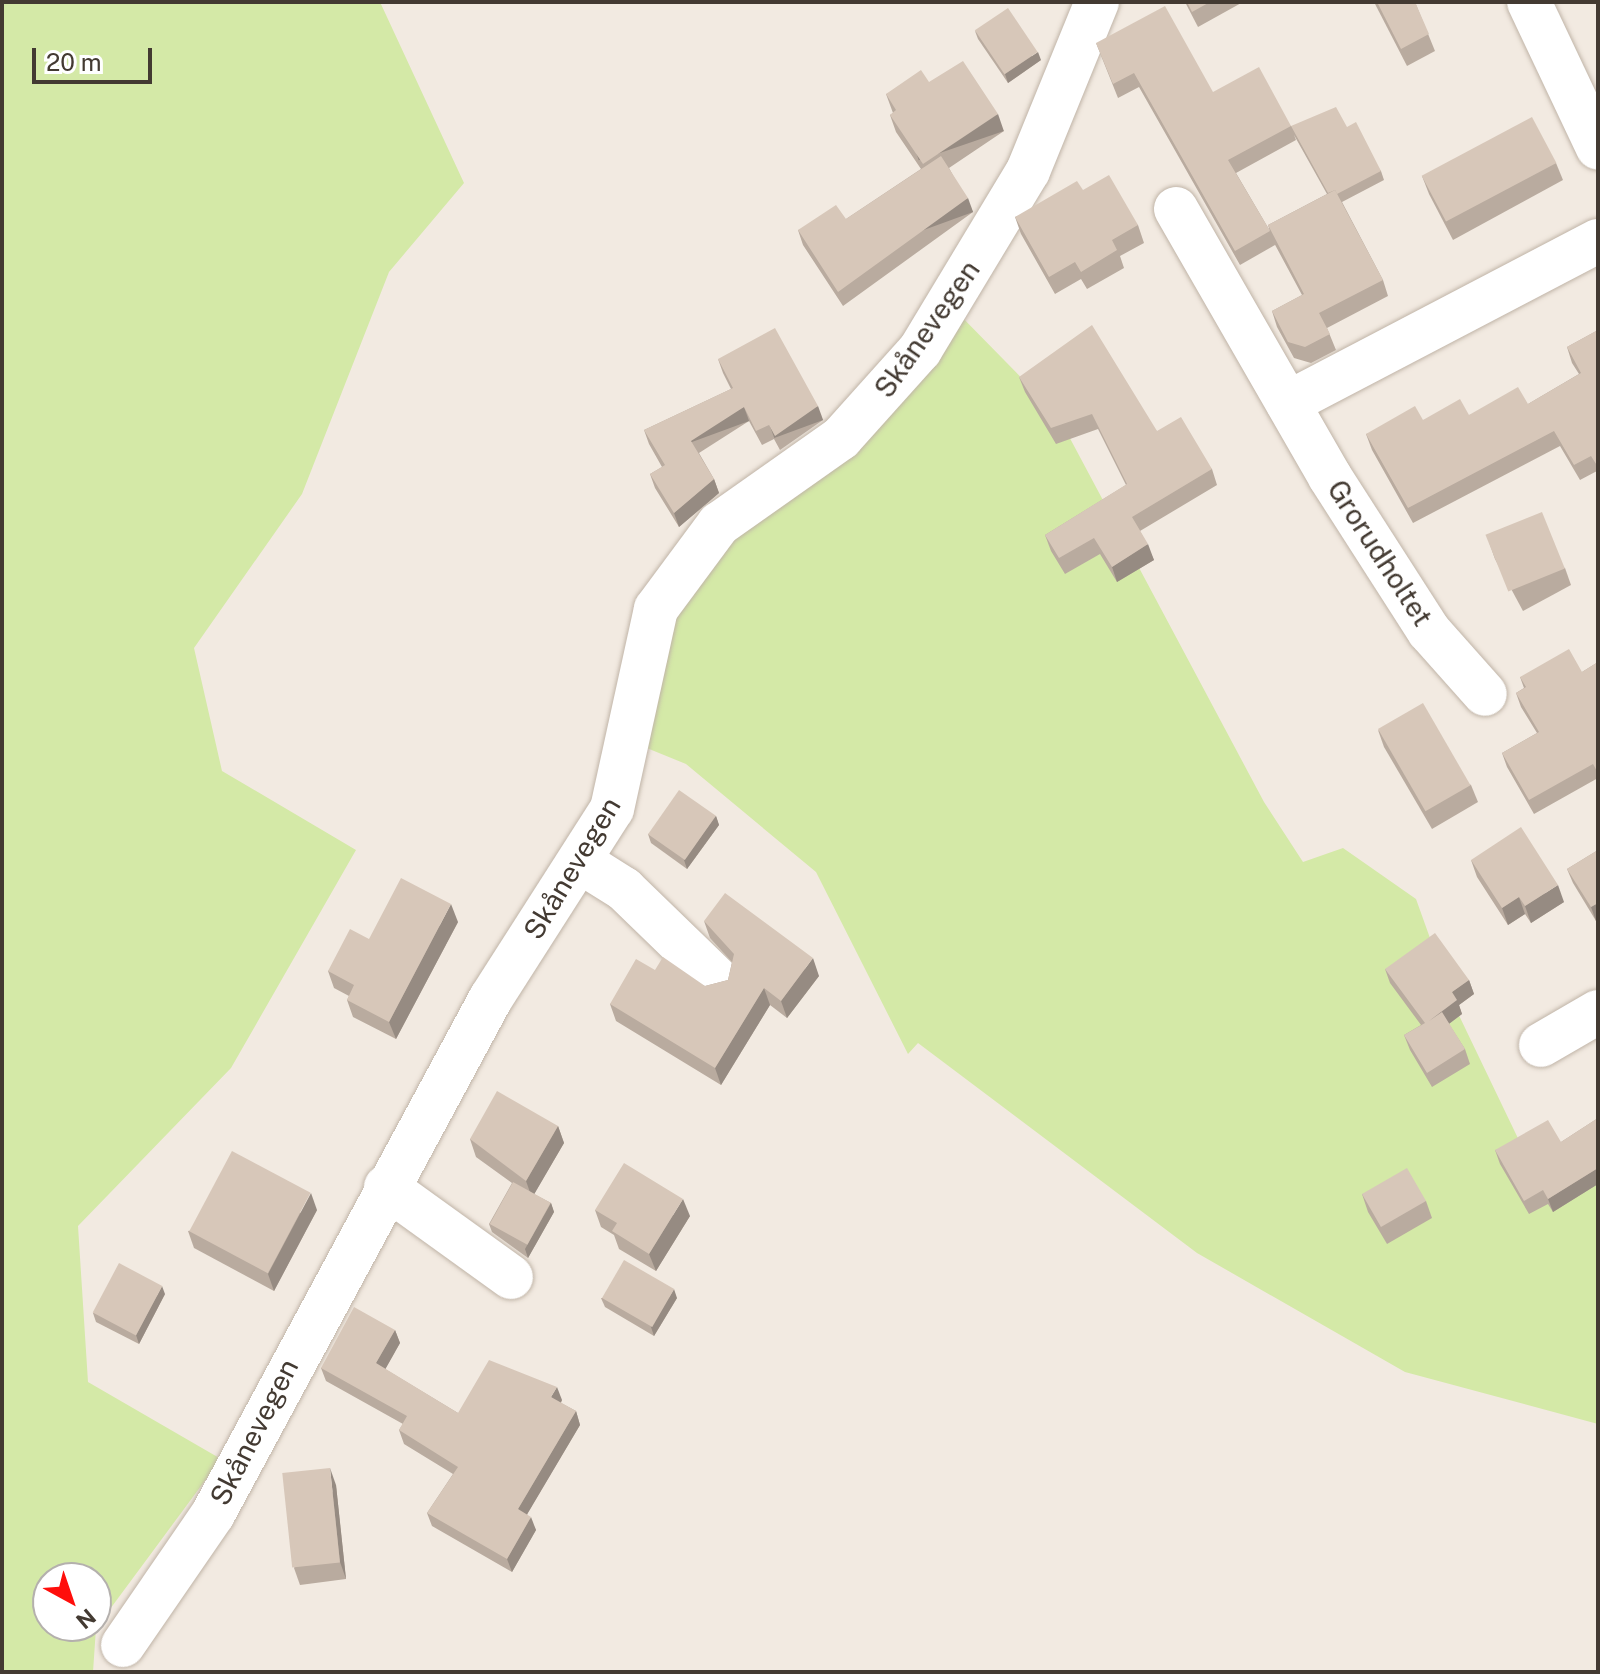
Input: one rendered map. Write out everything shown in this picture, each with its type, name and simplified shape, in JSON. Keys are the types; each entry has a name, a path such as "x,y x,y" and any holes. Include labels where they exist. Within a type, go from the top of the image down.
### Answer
{"street":[{"name":"Skånevegen","path":"123,1645 213,1514 386,1187 491,998 581,862 624,775 656,609 692,551 719,524 841,438 920,350 1034,158 1097,2"},
{"path":"1529,2 1598,148"},
{"name":"Grorudholtet","path":"1176,209 1288,403 1429,631 1485,694"},
{"path":"1288,403 1598,241"},
{"path":"581,862 624,889 717,979"},
{"path":"1541,1045 1598,1012"},
{"path":"386,1187 511,1277"}],"green space":[{"path":"2,2 380,2 464,183 389,272 302,494 194,648 222,771 356,850 231,1068 78,1226 88,1382 221,1459 112,1606 112,1562 32,1562 32,1642 95,1642 93,1672 2,1672"},
{"path":"952,307 1057,414 1264,802 1303,862 1343,848 1416,899 1454,1005 1539,1182 1598,1183 1598,1424 1405,1372 1197,1253 918,1043 908,1054 816,872 686,764 632,742 687,555"}],"building":[{"path":"1187,2 1210,2 1192,12"},
{"path":"1377,2 1415,2 1429,34 1401,49"},
{"path":"1165,6 1213,92 1259,67 1291,126 1228,160 1270,231 1235,251 1134,73 1113,84 1096,43"},
{"path":"1008,8 1038,52 1004,74 975,30"},
{"path":"963,61 998,114 923,164 890,115 896,110 886,94 921,70 929,82"},
{"path":"1336,107 1347,127 1356,122 1381,171 1337,194 1335,190 1328,193 1291,126"},
{"path":"1532,117 1556,163 1446,222 1422,176"},
{"path":"941,156 968,198 838,292 798,230 836,205 846,219"},
{"path":"1109,175 1138,225 1112,240 1117,250 1081,272 1075,262 1049,277 1015,217 1077,181 1083,190"},
{"path":"1335,190 1383,280 1319,313 1330,334 1305,347 1288,342 1272,311 1304,294 1268,225"},
{"path":"1092,325 1157,431 1181,417 1212,469 1132,517 1148,544 1112,567 1094,538 1059,558 1045,535 1127,484 1092,414 1051,428 1019,377"},
{"path":"775,328 818,406 775,436 769,425 756,431 744,407 691,441 714,479 674,513 650,474 665,465 644,430 733,388 718,359"},
{"path":"1598,330 1598,467 1591,456 1574,465 1554,431 1408,508 1366,434 1415,406 1423,420 1460,399 1469,415 1518,387 1528,404 1581,373 1567,347"},
{"path":"1542,512 1565,569 1508,591 1485,535"},
{"path":"1569,649 1582,672 1598,662 1598,773 1593,764 1529,800 1502,753 1539,732 1516,693 1526,687 1520,677"},
{"path":"1423,703 1470,785 1425,811 1378,729"},
{"path":"679,790 716,816 685,860 648,834"},
{"path":"1521,827 1558,885 1525,906 1519,897 1502,908 1471,860"},
{"path":"1598,850 1598,903 1591,907 1567,869"},
{"path":"401,878 451,904 389,1022 347,1000 354,985 328,971 350,929 369,939"},
{"path":"725,893 813,958 781,1001 764,988 715,1068 610,1004 636,959 655,970 663,957 705,986 728,980 734,954 704,921"},
{"path":"1435,933 1469,980 1452,992 1457,1000 1429,1021 1442,1012 1465,1049 1427,1073 1404,1035 1425,1023 1385,969"},
{"path":"497,1091 558,1126 526,1181 470,1139"},
{"path":"1598,1118 1598,1168 1548,1199 1543,1190 1524,1201 1495,1150 1548,1120 1561,1142"},
{"path":"232,1151 311,1193 268,1273 189,1231"},
{"path":"624,1163 683,1199 649,1254 612,1231 617,1223 595,1210"},
{"path":"1407,1168 1426,1201 1381,1227 1362,1194"},
{"path":"513,1182 551,1203 527,1245 490,1224"},
{"path":"624,1260 674,1289 652,1327 602,1298"},
{"path":"119,1263 162,1286 136,1335 93,1312"},
{"path":"354,1307 395,1330 376,1363 458,1413 489,1360 557,1387 551,1397 576,1411 518,1509 531,1517 507,1559 427,1513 458,1467 399,1430 407,1416 321,1368"},
{"path":"330,1468 340,1562 292,1567 282,1473"}]}
